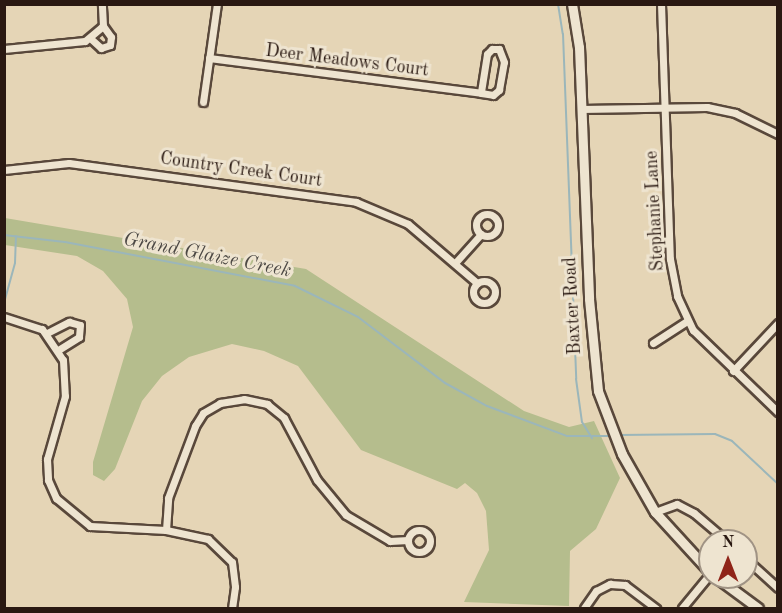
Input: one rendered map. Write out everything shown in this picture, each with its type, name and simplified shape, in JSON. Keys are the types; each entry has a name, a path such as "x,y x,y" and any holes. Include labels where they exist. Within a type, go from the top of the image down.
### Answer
{"main road":[{"name":"Baxter Road","path":"572,4 579,47 593,367 606,415 622,454 655,512 698,560"},
{"path":"732,589 758,609"}],"street":[{"path":"90,38 101,48 110,45 111,37 103,26 102,4"},
{"path":"203,102 217,4"},
{"name":"Stephanie Lane","path":"661,4 670,259 676,296 687,321 733,371 777,412"},
{"path":"4,49 90,38 103,26"},
{"path":"492,49 499,49 504,55 499,90 494,95 481,93 487,54 492,49"},
{"name":"Deer Meadows Court","path":"209,58 481,93"},
{"path":"581,109 665,105 726,111 777,134"},
{"name":"Country Creek Court","path":"4,170 69,163 341,198 391,214 455,263 477,283"},
{"path":"455,263 481,234"},
{"path":"4,317 34,324 47,333 58,350 66,375 47,459 48,480 55,496 70,514 90,526 198,534 225,552 232,562 235,587 232,609"},
{"path":"652,343 687,321"},
{"path":"47,333 69,322 80,325 79,337 58,350"},
{"path":"733,371 777,323"},
{"path":"166,530 168,498 195,426 203,413 220,403 244,399 267,404 284,418 317,480 346,515 390,541 408,540"},
{"path":"655,512 677,504 694,513 713,529"},
{"path":"758,570 777,588"},
{"path":"584,609 596,591 610,584 625,585 656,609"},
{"path":"682,609 698,588"}],"green space":[{"path":"5,218 306,269 524,411 569,427 594,421 620,478 596,529 570,551 569,606 464,602 489,550 486,511 477,493 465,483 457,489 361,450 298,366 264,351 232,344 189,357 162,376 142,401 115,469 104,481 93,475 93,462 133,327 127,299 103,271 77,256 5,245"}],"waterway":[{"path":"558,4 563,34 576,379 582,422 592,438"},
{"name":"Grand Glaize Creek","path":"4,235 65,242 295,286 358,317 445,383 487,406 567,436 613,436"},
{"path":"4,303 15,263 16,236"},
{"name":"Grand Glaize Creek","path":"618,435 715,434 732,441 778,484"}]}
